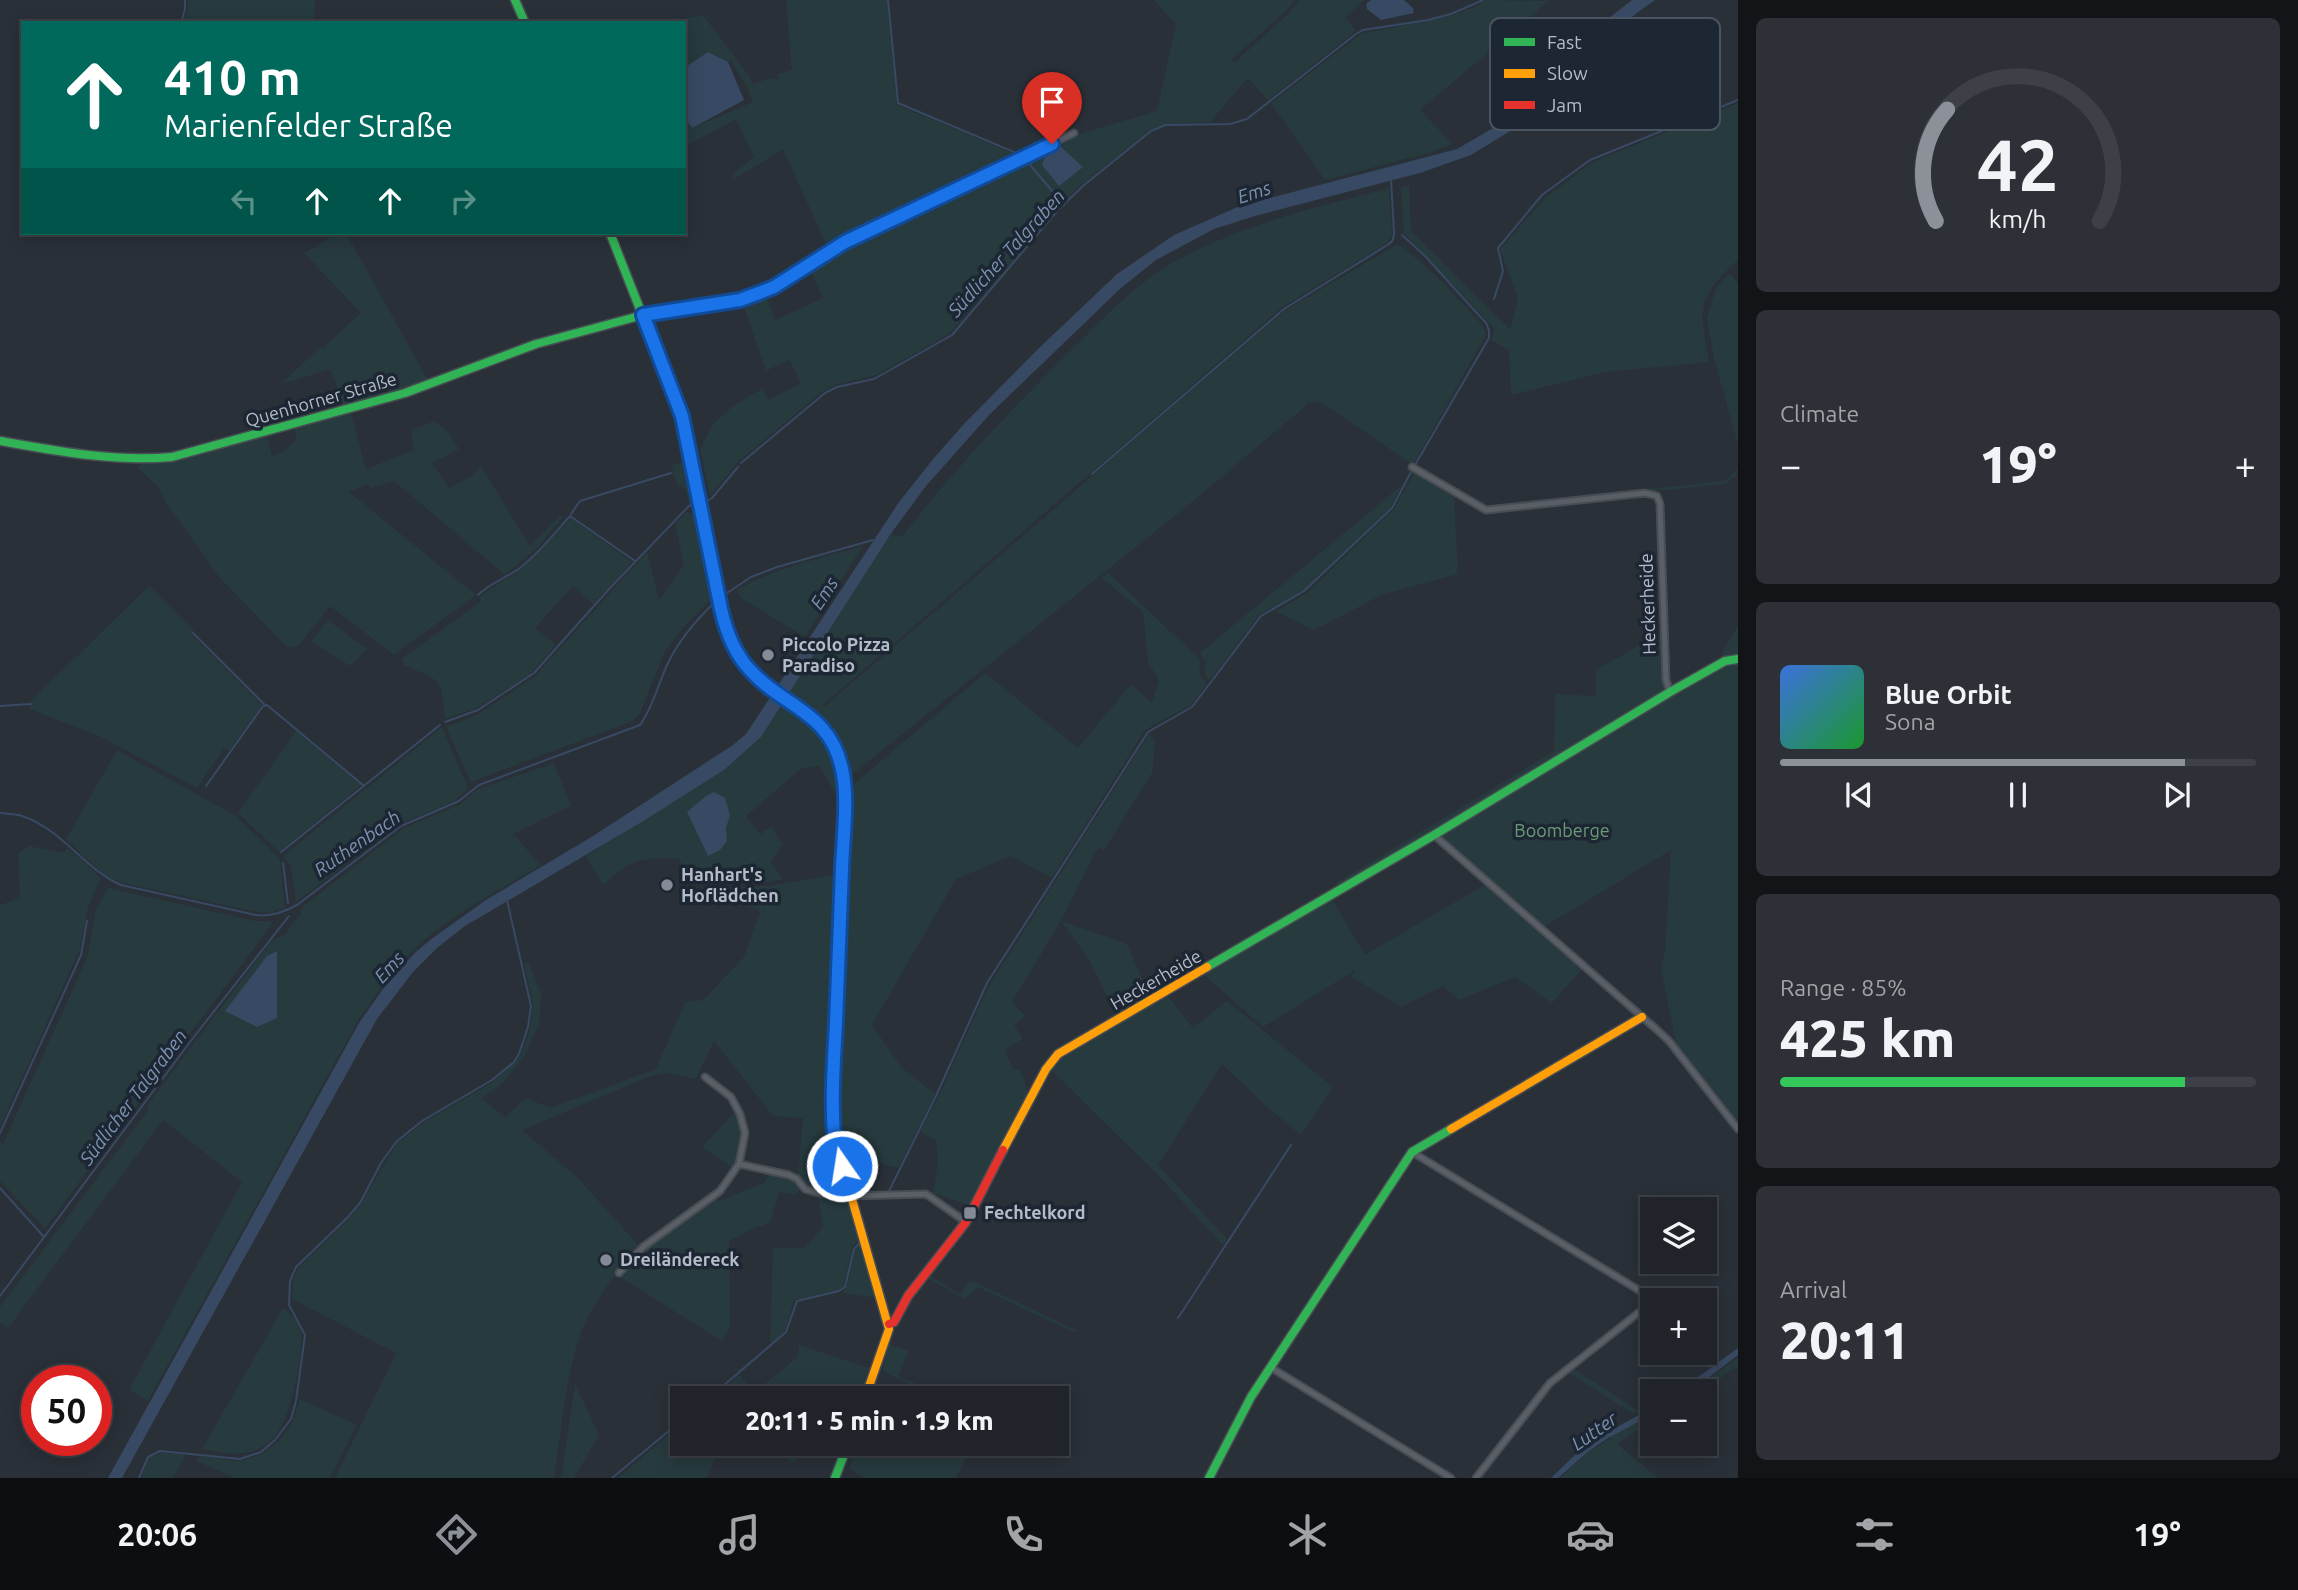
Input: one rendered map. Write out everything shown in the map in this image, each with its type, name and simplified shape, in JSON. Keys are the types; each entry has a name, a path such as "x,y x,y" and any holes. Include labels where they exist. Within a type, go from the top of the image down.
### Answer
{"street":[{"path":"515,0 523,21"},
{"path":"643,315 740,300 774,287 845,242 1074,133"},
{"path":"611,235 682,416 725,625 733,645 748,669 819,724 840,761 844,790 834,1136 889,1324"},
{"name":"Quenhorner Straße","path":"0,441 110,460 172,457 405,393 536,344 643,315"},
{"name":"Heckerheide","path":"869,1386 887,1338 889,1324 894,1322 908,1296 967,1222 1046,1069 1058,1055 1434,835 1670,692 1666,680 1660,504 1657,496 1645,494 1486,510 1412,467"},
{"path":"1670,692 1725,661 1738,659"},
{"path":"1434,835 1669,1041 1738,1129"},
{"path":"1209,1478 1251,1397 1412,1152 1642,1017"},
{"path":"620,1273 643,1247 720,1191 739,1164 745,1133 740,1114 727,1093 705,1077"},
{"path":"1412,1152 1640,1293"},
{"path":"739,1164 789,1175 807,1190 851,1196 926,1194 967,1222"},
{"path":"1476,1478 1550,1383 1640,1311"},
{"path":"1270,1367 1451,1478"},
{"path":"835,1478 843,1456"}],"green space":[{"path":"188,0 315,0 314,21 184,21"},
{"path":"786,0 887,0 897,105 1020,156 828,249 783,149 733,180 732,175 754,157 736,119 686,144 686,120 692,128 753,102 731,60 728,62 708,52 686,67 686,21 674,21 703,15 750,77 752,84 771,78 779,79 777,75 792,70"},
{"path":"1154,0 1295,0 1232,59 1234,63 1288,14 1299,0 1365,0 1345,17 1356,31 1268,100 1248,78 1210,122 1164,124 1150,130 1077,188 949,334 876,375 838,384 823,391 740,460 710,496 700,449 713,424 733,406 763,388 768,400 801,383 789,360 766,371 742,301 765,293 775,320 823,298 809,267 846,244 1076,135 1157,111 1176,24"},
{"path":"1486,0 1549,1 1529,18 1490,18 1490,51 1420,110 1453,144 1325,180 1271,103 1361,34 1452,15"},
{"path":"1738,103 1738,260 1714,285 1704,305 1703,329 1709,362 1606,372 1511,395 1509,350 1491,340 1495,329 1404,233 1401,187 1409,186 1411,231 1510,329 1518,299 1500,249 1545,198 1591,163 1672,130 1720,130 1720,110"},
{"path":"1389,188 1392,236 1387,243 1281,308 823,705 1284,311 1398,244 1454,294 1484,327 1486,335 1413,465 1321,402 1306,403 1307,405 1192,502 850,776 842,749 829,728 812,709 790,692 890,535 903,536 961,465 1023,399 1115,307 1155,274 1195,251 1249,228"},
{"path":"327,235 347,235 428,380 343,407 331,369 281,384 361,313 304,253 329,239"},
{"path":"1730,273 1738,284 1738,445 1714,358 1707,319 1716,288"},
{"path":"351,413 366,469 414,450 411,430 435,421 448,432 459,449 432,463 449,488 470,477 481,466 530,546 560,515 563,517 538,547 505,575 394,481 371,488 368,484 349,492 476,595 394,655 330,606 300,644 293,648 286,646 220,578 165,501 159,488 138,468 140,464 173,460 267,437 272,456 283,452 297,439 294,429"},
{"path":"687,460 696,502 689,504 685,488 678,486 672,471 673,465"},
{"path":"1738,467 1737,475 1725,484 1514,505 1514,502 1725,481"},
{"path":"1414,473 1454,497 1458,574 1384,594 1314,630 1276,611 1307,593 1394,509"},
{"path":"1402,485 1390,508 1303,591 1259,615 1209,681 1205,672 1207,662 1200,653"},
{"path":"687,512 697,517 713,597 665,651 640,713 633,721 471,782 446,727 479,714 534,677 647,552 659,600 684,565 675,524"},
{"path":"571,518 632,562 593,604 573,586 535,628 556,645 529,675 479,707 445,719 442,695 437,682 404,665 402,659 481,601 479,597 523,568"},
{"path":"863,546 805,637 741,598 737,590 783,569"},
{"path":"1108,573 1197,656 1200,661 1199,673 1207,684 1191,705 1145,730 1052,878 1011,856 956,879 872,1025 901,1067 935,1094 898,1168 846,1155 840,1134 839,1090 854,784 985,673 1078,748 1131,684 1152,703 1159,680 1148,662 1143,612 1102,578"},
{"path":"149,586 194,631 191,634 262,705 229,751 224,748 197,788 99,736 30,709 30,702"},
{"path":"328,620 367,649 350,666 311,641"},
{"name":"Boomberge","path":"1738,625 1738,1127 1677,1049 1661,968 1665,951 1671,850 1544,927 1434,832 1340,887 1336,883 1554,751 1555,694 1596,696 1596,670 1662,632 1664,700 1718,669 1723,651"},
{"path":"782,704 822,738 835,760 840,787 834,792 820,766 802,768 746,816 760,834 771,827 783,844 771,862 783,879 709,887 701,870 688,875 679,859 646,859 629,865 603,885 586,856 724,770 761,737"},
{"path":"442,727 468,788 455,801 400,824 296,902 291,866 283,856"},
{"path":"296,731 361,785 279,852 238,813"},
{"path":"1149,734 1155,741 1152,773 1104,850 1098,847 1061,921 1012,1002 1025,1016 1014,1026 1023,1038 1005,1050 1013,1070 1021,1070 1029,1096 971,1206 933,1193 938,1164 936,1140 920,1132 987,989"},
{"path":"117,750 236,816 280,859 285,908 268,913 257,912 123,883 105,876 66,839"},
{"path":"554,763 571,806 513,834 541,865 474,904 426,938 384,984 359,1019 148,1401 129,1390 242,1182 163,1120 8,1328 0,1323 0,1307 271,941 285,934 305,905 404,828 459,805 478,789"},
{"path":"30,846 63,853 68,848 101,878 88,907 80,949 0,1127 0,905 20,898 18,853"},
{"path":"838,874 830,1086 831,1137 845,1189 841,1192 822,1191 812,1189 802,1182 798,1176 803,1118 773,1116 714,1041 696,1079 665,1073 651,1076 522,1130 578,1178 640,1247 607,1286 576,1346 554,1478 335,1478 396,1353 292,1299 293,1281 298,1268 361,1204 396,1144 423,1123 493,1082 521,1055 530,1028 533,1006 524,963 529,963 541,994 539,1024 524,1057 502,1084 481,1098 505,1117 526,1098 550,1108 656,1069 685,1002 703,1000 744,957 760,912 723,893 714,897 711,890 723,887 770,886"},
{"path":"1486,884 1583,968 1552,1003 1515,977 1459,1000 1443,986 1401,1007 1350,976 1354,971 1263,1027 1203,974 1331,898 1365,955"},
{"path":"108,888 255,921 271,921 272,924 45,1228 0,1181 0,1141 3,1144 87,958 96,910"},
{"path":"1061,921 1127,944 1150,998 1118,1017 1086,955"},
{"path":"1167,995 1193,1028 1227,1001 1333,1087 1301,1135 1222,1064 1158,1165 1227,1239 1223,1245 1156,1173 1052,1071 1060,1059"},
{"path":"736,1111 741,1126 741,1140 733,1168 702,1147"},
{"path":"770,1172 792,1179 800,1190 796,1194 779,1192 770,1223 729,1241 730,1327 722,1341 620,1277 645,1250 716,1197 719,1201 765,1182"},
{"path":"818,1195 848,1199 860,1240 852,1249 843,1287 837,1291 794,1300 785,1331 770,1344 773,1248 804,1248 823,1227"},
{"path":"861,1243 878,1298 842,1293 846,1288 854,1254"},
{"path":"929,1275 960,1294 970,1281 977,1283 1076,1330 1075,1333 978,1287 965,1299 929,1279 912,1299 908,1300"},
{"path":"283,1308 299,1327 301,1345 298,1373 280,1429 268,1443 249,1452 229,1453 202,1449"},
{"path":"889,1344 909,1351 898,1376 921,1386 913,1386 883,1369"},
{"path":"799,1345 869,1368 871,1373 866,1386 762,1386 798,1357"},
{"path":"1738,1357 1738,1366 1717,1379 1708,1379"},
{"path":"1574,1369 1640,1412 1632,1413 1569,1373"},
{"path":"739,1375 749,1386 726,1386"},
{"path":"575,1384 599,1435 574,1478 561,1478"},
{"path":"300,1399 357,1425 330,1478 235,1478 196,1461 199,1456 241,1461 262,1454 278,1442 293,1421"},
{"path":"1640,1421 1640,1429 1617,1444 1658,1478 1559,1478 1590,1451 1609,1439 1612,1441 1610,1437"},
{"path":"670,1433 670,1456 716,1456 707,1478 618,1478"},
{"path":"161,1453 184,1454 173,1478 141,1478 149,1458"},
{"path":"784,1456 798,1456 795,1464"},
{"path":"852,1456 966,1456 956,1478 863,1478 849,1468"}],"water":[{"path":"1371,0 1404,0 1413,8 1414,13 1381,20 1367,9 1366,4"},
{"path":"1632,0 1655,0 1631,18 1609,18"},
{"path":"708,52 728,62 744,100 692,128 686,120 686,67"},
{"path":"1490,130 1512,130 1471,155 1420,173 1214,229 1156,260 1121,288 990,414 926,486 890,535 761,737 724,770 465,926 437,948 413,972 377,1019 122,1478 108,1478 359,1023 390,979 416,952 486,900 593,836 746,734 899,502 934,458 1037,350 1117,274 1174,235 1240,206 1457,149"},
{"path":"1060,146 1083,167 1059,186 1042,165 1046,154"},
{"path":"714,792 725,798 730,815 726,828 727,841 720,850 708,856 687,812"},
{"path":"277,951 277,1018 257,1027 225,1011 267,956"},
{"path":"1738,1348 1738,1355 1707,1379 1695,1379 1717,1365"},
{"path":"1640,1414 1640,1421 1589,1451 1558,1478 1551,1478 1577,1453 1602,1435"}],"waterway":[{"path":"182,21 185,0"},
{"path":"520,0 523,9"},
{"path":"888,0 898,103 1021,155"},
{"name":"Südlicher Talgraben","path":"741,463 825,393 837,387 874,379 952,335 1058,210 1084,185 1151,131 1165,125 1230,124 1247,119 1363,30 1428,20 1451,14 1483,0"},
{"path":"1720,107 1738,100"},
{"path":"1494,299 1503,271 1498,248 1542,195 1590,160 1664,130"},
{"path":"1026,160 1064,205"},
{"path":"1092,474 1284,309 1389,244 1394,233 1391,178"},
{"path":"1402,235 1424,255 1486,323 1489,330 1489,338 1415,465"},
{"path":"679,393 687,415 694,453"},
{"path":"164,454 182,450"},
{"name":"Südlicher Talgraben","path":"707,501 738,467"},
{"path":"889,1191 987,983 1148,732 1192,707 1261,616 1304,591 1392,508 1411,472"},
{"path":"571,514 580,501 671,473"},
{"name":"Südlicher Talgraben","path":"445,722 478,710 534,673 610,588 689,506 695,503"},
{"path":"478,595 527,562 570,516 635,561"},
{"name":"Ruthenbach","path":"724,595 751,577 777,567 873,540"},
{"name":"Ruthenbach","path":"0,813 22,816 36,822 108,878 121,885 256,915 277,913 297,905 401,826 459,801 479,785 640,725 676,648 714,603"},
{"path":"193,633 264,704"},
{"path":"0,706 31,704"},
{"path":"206,786 263,706 267,705 364,786"},
{"name":"Südlicher Talgraben","path":"281,852 440,725"},
{"name":"Südlicher Talgraben","path":"283,863 288,903"},
{"path":"139,1478 148,1457 160,1451 240,1459 261,1452 275,1440 291,1419 305,1335 289,1305 290,1281 296,1267 360,1203 381,1163 396,1142 422,1121 492,1080 514,1062 519,1054 528,1027 531,1006 507,900"},
{"name":"Südlicher Talgraben","path":"0,1296 193,1038 289,916"},
{"path":"0,1133 81,955 87,921"},
{"path":"1178,1318 1291,1145"},
{"path":"0,1188 44,1237"},
{"path":"723,1386 786,1332 797,1301 839,1291 845,1287 854,1249 860,1243"},
{"path":"612,1478 670,1430"}],"traffic: fast":[{"path":"515,0 524,21"},
{"path":"611,235 682,416 721,609 732,642 751,672 800,707 818,724 836,754 844,790 836,1025"},
{"path":"0,441 107,457 172,457 405,393 536,344 643,315"},
{"path":"1207,967 1434,835 1670,692 1725,661 1738,659"},
{"path":"1209,1478 1251,1397 1412,1152 1451,1129"},
{"path":"835,1478 843,1456"}],"traffic: slow":[{"path":"1003,1150 1046,1069 1058,1054 1207,967"},
{"path":"1451,1129 1642,1017"},
{"path":"836,1025 834,1136 889,1329 869,1386"}],"traffic: jam":[{"path":"889,1324 894,1322 908,1296 966,1222 1003,1150"}],"place":[{"name":"Piccolo Pizza Paradiso","path":"768,655"},
{"name":"Hanhart's Hoflädchen","path":"667,885"},
{"name":"Fechtelkord","path":"970,1213"},
{"name":"Dreiländereck","path":"606,1260"}],"route":[{"path":"842,1166 834,1136 834,1087 843,848 843,772 836,751 819,724 753,674 736,652 729,637 682,416 643,315 740,300 774,287 845,242 1052,144"}],"water label":[{"name":"Ems","path":"1254,192"},
{"name":"Ems","path":"824,593"},
{"name":"Ems","path":"389,967"},
{"name":"Lutter","path":"1594,1431"}]}
